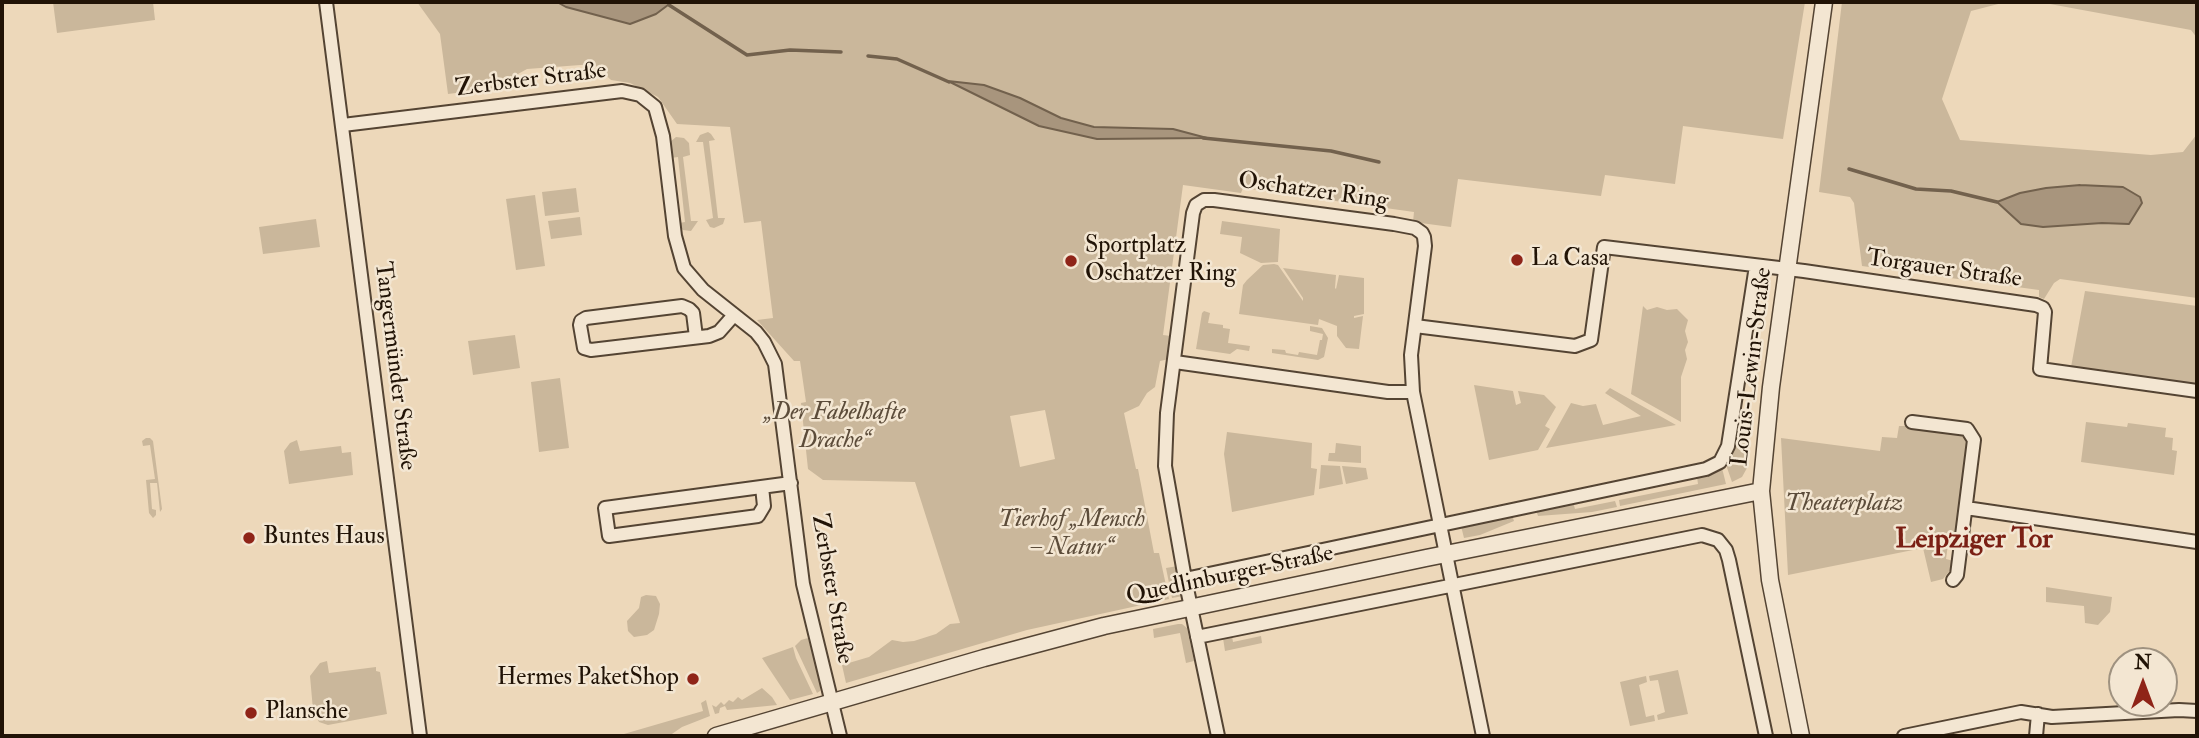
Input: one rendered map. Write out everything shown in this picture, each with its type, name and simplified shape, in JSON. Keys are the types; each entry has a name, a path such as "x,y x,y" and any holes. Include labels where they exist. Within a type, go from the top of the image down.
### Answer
{"street":[{"name":"Tangermünder Straße","path":"326,2 420,736"},
{"name":"Louis-Lewin-Straße","path":"1801,736 1772,593 1761,491 1786,270 1824,2"},
{"name":"Zerbster Straße","path":"342,125 622,91 640,95 654,107 660,123 675,236 684,268 703,290 764,342 775,364 803,584 840,736"},
{"name":"Oschatzer Ring","path":"1218,736 1185,579 1165,466 1165,436 1193,213 1196,205 1204,200 1415,228 1422,233 1425,246 1411,355 1413,391 1483,736"},
{"path":"1415,326 1575,346 1591,340 1604,247 1786,270"},
{"name":"Louis-Lewin-Straße","path":"1722,458 1728,446 1756,266"},
{"name":"Torgauer Straße","path":"1786,270 2036,305 2045,312 2040,369 2197,391"},
{"path":"696,337 692,313 682,306 580,321 582,344 584,348 591,350 696,337 719,332 734,315"},
{"path":"1175,362 1388,392 1413,391"},
{"path":"1912,422 1967,429 1974,440 1957,575 1953,580"},
{"name":"Quedlinburger Straße","path":"1185,579 1706,469 1722,458"},
{"name":"Zerbster Straße","path":"762,487 764,506 758,516 609,536 605,508 762,487 792,483"},
{"name":"Quedlinburger Straße","path":"716,736 1090,630 1445,554 1761,491"},
{"path":"1966,508 2197,542"},
{"path":"1197,637 1702,535 1718,540 1729,559 1766,736"},
{"path":"1910,734 2021,712 2052,717 2179,710 2197,712"},
{"path":"2036,736 2038,714"}],"green space":[{"path":"53,2 153,2 155,20 57,33"},
{"path":"417,2 557,2 566,7 630,24 656,14 672,2 1805,2 1783,139 1683,126 1675,184 1605,175 1601,196 1458,179 1451,227 1413,222 1414,212 1243,188 1241,193 1183,185 1163,335 1171,336 1169,359 1160,361 1155,387 1147,393 1139,406 1124,413 1154,553 1159,553 1169,599 1027,630 846,683 842,665 869,657 892,640 914,641 936,634 950,624 960,623 915,482 823,480 808,469 801,403 806,402 800,361 794,361 757,320 773,318 761,221 744,223 730,127 677,124 658,97 630,83 611,80 594,64 527,69 509,79 502,87 448,94 440,34","holes":["950,82 984,85 1020,98 1061,118 1094,127 1173,129 1203,138 1039,126","1045,410 1055,459 1020,467 1010,416"]},
{"path":"1842,2 2006,2 1971,11 1942,99 1960,140 2151,155 2183,152 2197,134 2197,298 2060,279 2054,283 2044,299 2039,297 2039,290 1862,266 1854,203 1850,197 1819,192","holes":["2080,185 2129,224 2043,227 2021,224 2020,193"]},
{"path":"2039,2 2197,2 2197,38 2191,30"},
{"path":"708,132 715,140 709,141 718,218 725,218 723,224 714,228 710,227 706,220 713,218 703,142 696,142 700,135"},
{"path":"676,137 684,138 689,143 690,155 683,157 691,221 698,221 691,231 683,230 679,223 685,222 678,157 671,158 669,146"},
{"path":"576,188 579,212 545,216 542,192"},
{"path":"535,195 545,266 516,270 506,199"},
{"path":"580,217 582,235 551,239 548,221"},
{"path":"316,219 320,247 263,254 259,227"},
{"path":"1222,221 1280,229 1278,262 1261,263 1240,253 1242,237 1220,234"},
{"path":"1263,265 1278,265 1303,301 1283,268 1336,275 1336,289 1339,275 1364,278 1364,314 1354,316 1363,316 1359,349 1346,348 1337,336 1337,326 1319,319 1318,325 1239,314 1243,285"},
{"path":"2085,291 2197,306 2195,385 2071,367"},
{"path":"1643,306 1647,310 1657,307 1677,309 1688,320 1685,331 1688,342 1685,350 1687,359 1681,377 1681,422 1631,394"},
{"path":"1204,311 1210,313 1208,323 1230,329 1228,343 1250,346 1249,351 1237,349 1230,354 1196,349"},
{"path":"1310,326 1322,328 1328,338 1324,357 1318,360 1272,353 1272,349 1298,355 1299,352 1317,355 1323,334 1310,331"},
{"path":"515,335 520,368 473,375 468,341"},
{"path":"560,378 569,448 539,452 531,382"},
{"path":"1474,385 1513,391 1516,405 1521,403 1518,391 1544,395 1556,407 1545,426 1550,429 1538,450 1489,460"},
{"path":"1610,388 1676,425 1546,448 1571,403 1583,406 1596,404 1603,425 1641,416 1605,393"},
{"path":"2086,422 2127,427 2128,423 2166,428 2165,437 2173,438 2172,450 2177,451 2174,475 2081,462"},
{"name":"Theaterplatz","path":"1899,426 1963,433 1969,438 1956,537 1949,537 1946,559 1954,561 1954,566 1943,579 1931,582 1923,548 1788,575 1781,438 1880,451 1882,437 1897,438"},
{"path":"1227,432 1312,443 1311,468 1317,469 1314,495 1232,512 1224,454"},
{"path":"1738,436 1748,440 1747,468 1742,477 1732,482 1724,459 1730,438 1737,439"},
{"path":"146,438 153,441 162,509 160,512 157,483 150,483 152,509 156,510 153,518 149,513 146,480 155,479 150,445 143,446 142,441"},
{"path":"297,440 300,451 341,446 342,453 351,452 353,475 289,484 284,451 290,443"},
{"path":"1336,443 1361,446 1361,463 1328,461 1329,453 1335,453"},
{"path":"1721,464 1726,484 1620,506 1619,500 1698,484 1697,477"},
{"path":"1321,465 1340,466 1343,484 1319,489"},
{"path":"1342,466 1366,468 1368,479 1346,484"},
{"path":"1615,501 1617,507 1592,512 1538,516 1536,510 1573,502 1575,509"},
{"path":"1512,515 1514,521 1480,535 1464,538 1461,526"},
{"path":"1178,566 1183,596 1172,598 1166,568"},
{"path":"2046,587 2112,597 2110,612 2098,625 2085,623 2084,606 2046,602"},
{"path":"656,596 660,604 659,614 654,630 647,635 634,637 628,631 627,621 639,608 641,597"},
{"path":"1178,624 1187,628 1194,661 1186,663 1180,633 1154,638 1153,629"},
{"path":"1232,636 1233,642 1261,636 1262,643 1225,651 1223,638"},
{"path":"808,638 820,682 820,691 817,693 795,646"},
{"path":"793,647 813,694 790,700 762,658"},
{"path":"327,661 329,673 376,667 376,671 380,672 387,714 328,725 319,722 313,710 310,676 320,663"},
{"path":"1678,670 1688,714 1658,720 1657,715 1665,712 1658,680 1650,681 1649,676"},
{"path":"1646,676 1647,682 1639,685 1646,717 1654,715 1655,721 1630,726 1620,682"},
{"path":"762,688 777,705 727,710 725,706 715,714 712,705 716,707 721,702 724,705 738,697 742,700"},
{"path":"706,700 710,716 682,727 669,736 617,736 703,711 701,703"}],"shaded area":[{"path":"557,2 672,2 656,14 630,24 566,7"},
{"path":"948,81 984,85 1020,98 1061,118 1094,127 1173,129 1207,138 1097,139 1039,126"},
{"path":"2080,185 2123,187 2140,197 2142,203 2129,224 2043,227 2021,224 1997,202 2020,193"}],"waterway":[{"path":"669,5 747,55 790,50 841,52"},
{"path":"868,56 897,59 949,82"},
{"path":"1203,138 1331,151 1379,162"},
{"path":"1849,169 1916,189 1951,191 1997,202"}],"place":[{"name":"La Casa","path":"1517,260"},
{"name":"Sportplatz Oschatzer Ring","path":"1071,261"},
{"name":"Buntes Haus","path":"249,538"},
{"name":"Hermes PaketShop","path":"693,679"},
{"name":"Plansche","path":"251,713"}],"district":[{"name":"Leipziger Tor","path":"1974,541"}],"park label":[{"name":"„Der Fabelhafte Drache“","path":"835,428"},
{"name":"Tierhof „Mensch – Natur“","path":"1072,535"}]}
